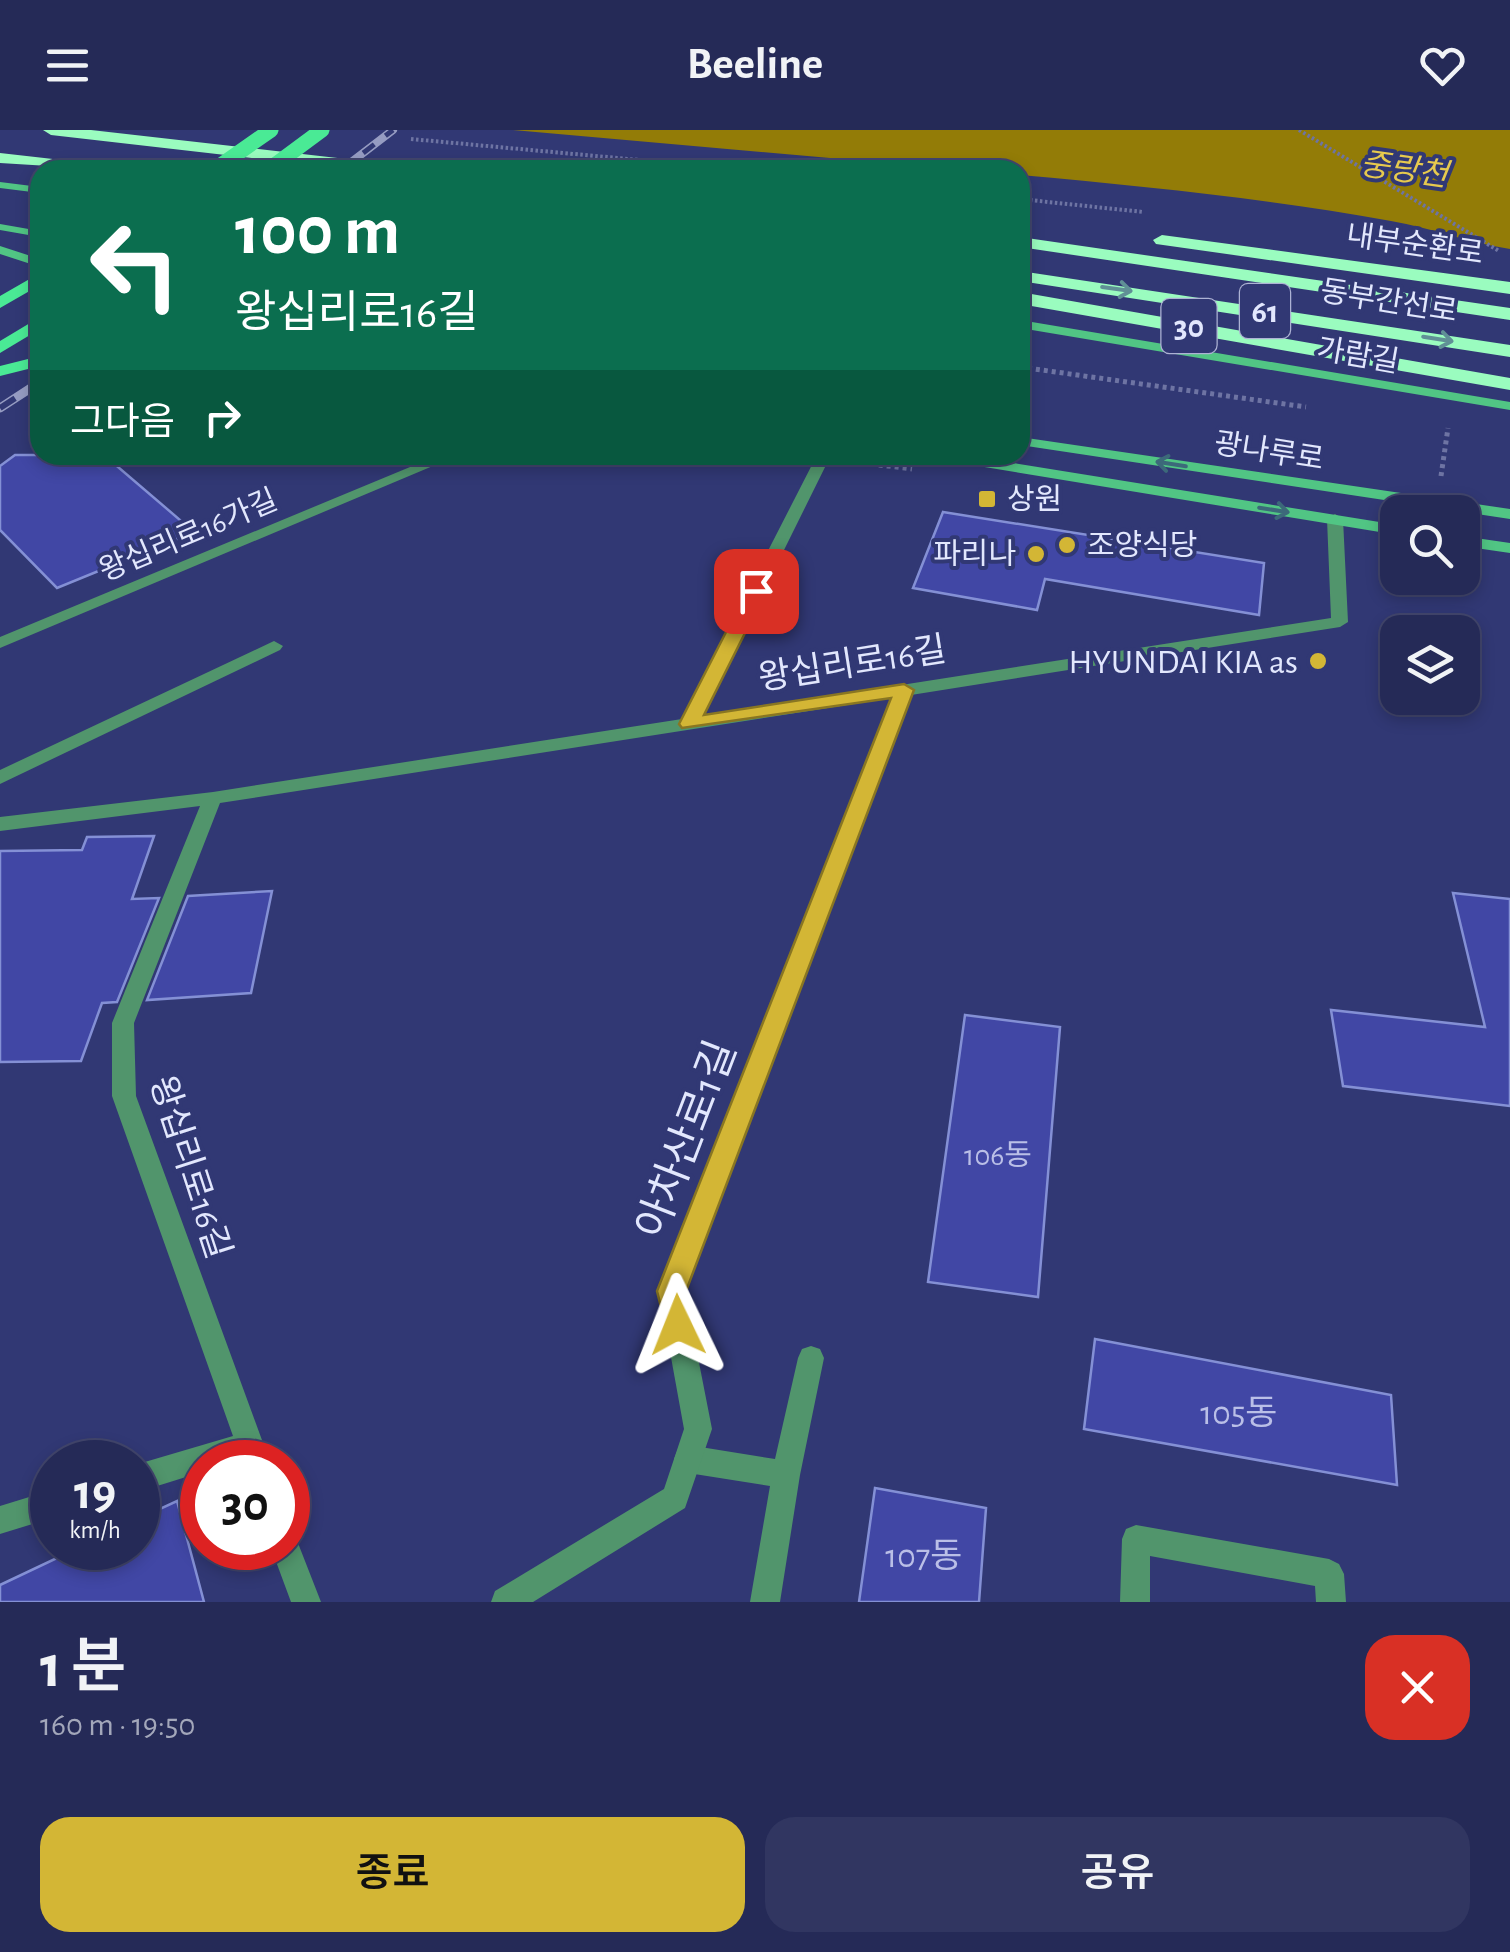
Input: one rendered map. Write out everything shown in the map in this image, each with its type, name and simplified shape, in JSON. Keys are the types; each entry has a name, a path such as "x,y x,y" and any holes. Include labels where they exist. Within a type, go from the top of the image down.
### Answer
{"highway":[{"path":"51,130 312,160"},
{"path":"0,158 30,161"},
{"path":"1030,226 1096,233"},
{"name":"내부순환로","path":"1134,237 1510,288"},
{"name":"동부간선로","path":"1030,243 1510,314"},
{"name":"동부간선로","path":"1030,278 1510,351"},
{"name":"30","path":"1030,300 1510,384"}],"main road":[{"path":"228,160 271,130"},
{"path":"282,160 322,130"},
{"path":"0,185 30,189"},
{"path":"0,226 30,232"},
{"path":"0,250 30,260"},
{"path":"0,303 30,284"},
{"name":"가람길","path":"1030,326 1510,406"},
{"path":"0,348 30,328"},
{"path":"0,371 30,364"},
{"name":"광나루로","path":"1030,442 1510,514"},
{"name":"광나루로","path":"998,465 1380,527"},
{"path":"1480,544 1510,548"}],"street":[{"name":"왕십리로16가길","path":"0,643 428,465"},
{"path":"690,724 819,465"},
{"name":"왕십리로16길","path":"0,824 213,798 1340,622 1335,519"},
{"path":"0,778 274,646"},
{"name":"아차산로1길","path":"506,1602 675,1498 698,1428 672,1291 904,690"},
{"name":"왕십리로16길","path":"213,798 123,1023 124,1096 248,1440"},
{"path":"765,1602 810,1358"},
{"path":"688,1459 786,1474"},
{"path":"0,1520 30,1511"},
{"path":"1135,1602 1136,1538 1329,1574 1331,1602"},
{"path":"294,1570 306,1602"}],"path":[{"path":"1298,130 1510,258"},
{"path":"407,139 638,160"},
{"path":"1030,368 1312,408"},
{"path":"1448,428 1464,430"}],"water":[{"name":"중랑천","path":"513,130 1510,130 1510,249 1345,213 1030,176 1030,160 853,160"}],"building":[{"path":"15,455 30,455 30,465 116,465 194,532 57,588 0,530 0,466"},
{"path":"943,512 1264,563 1259,615 1045,579 1037,610 913,588"},
{"path":"154,836 132,899 159,898 117,1002 102,1003 81,1061 0,1062 0,851 82,850 87,837"},
{"path":"272,891 251,993 147,1000 188,896"},
{"path":"1453,893 1510,899 1510,1106 1343,1086 1331,1010 1485,1027"},
{"path":"965,1015 1060,1027 1038,1297 928,1282"},
{"path":"1095,1339 1391,1395 1397,1485 1084,1429"},
{"path":"875,1488 986,1508 979,1602 859,1602"},
{"path":"177,1501 180,1570 195,1570 204,1602 0,1602 0,1585 32,1570 160,1570 160,1509"}],"railway":[{"path":"354,160 393,130"},
{"path":"0,408 30,388"}],"place":[{"name":"상원","path":"987,499"},
{"name":"조양식당","path":"1067,545"},
{"name":"파리나","path":"1036,554"},
{"name":"HYUNDAI KIA as","path":"1318,661"}],"route":[{"path":"678,1325 672,1291 904,690 690,724 756,591"}]}
